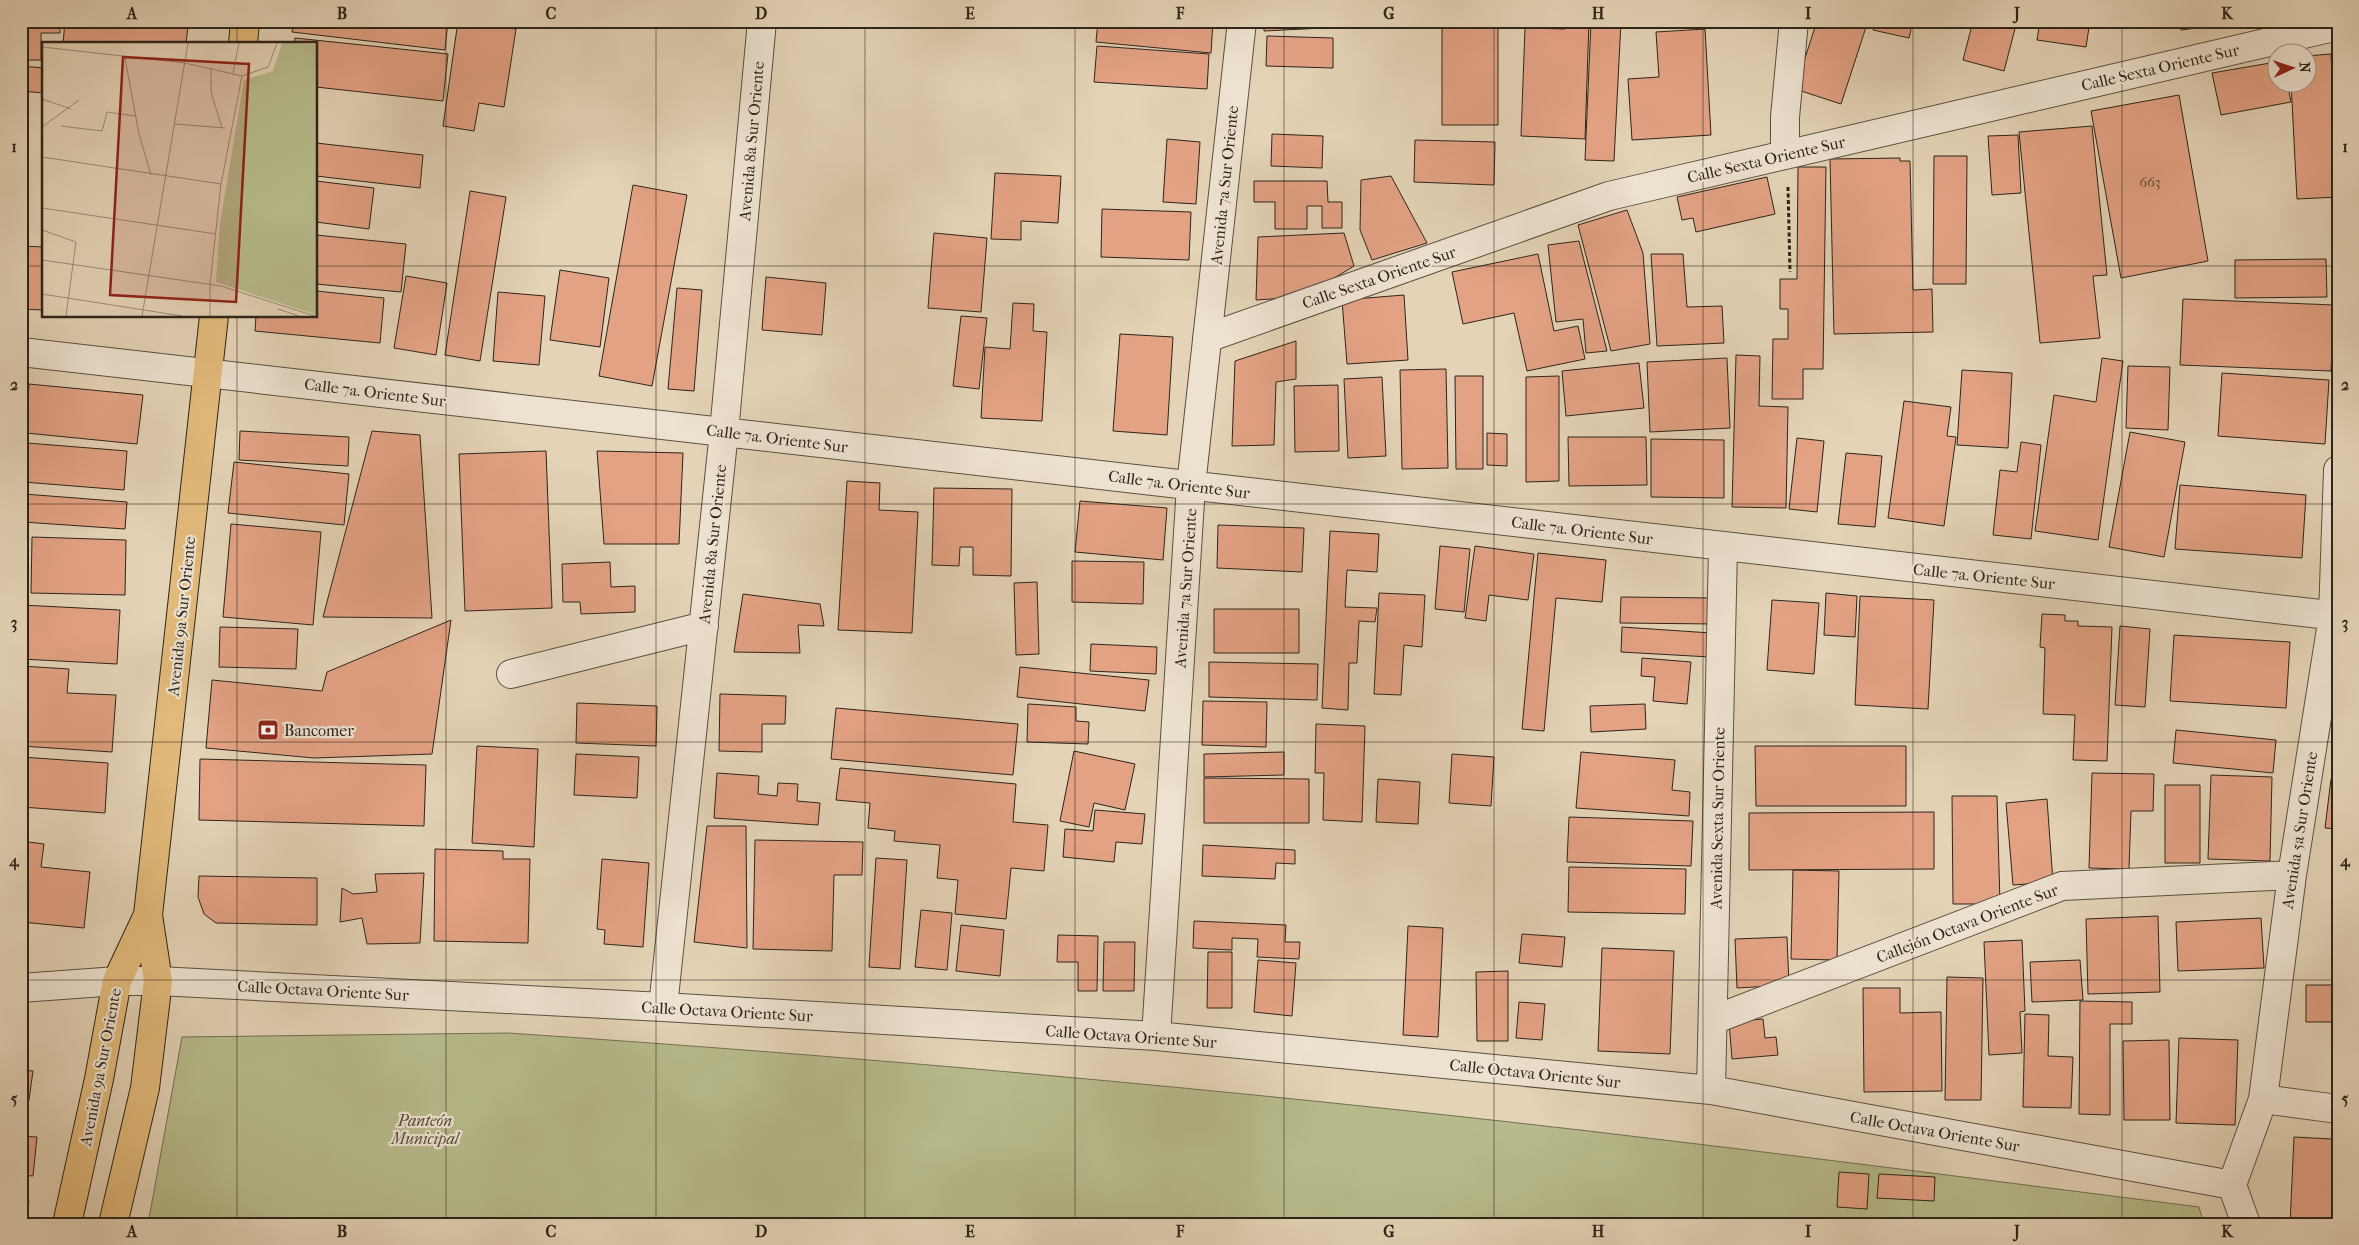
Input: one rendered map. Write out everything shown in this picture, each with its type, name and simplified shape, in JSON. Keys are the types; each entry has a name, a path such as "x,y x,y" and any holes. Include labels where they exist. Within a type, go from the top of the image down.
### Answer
{"main road":[{"path":"243,42 245,21"},
{"name":"Avenida 9a Sur Oriente","path":"112,1224 145,1088 158,982 148,915 214,318"},
{"name":"Avenida 9a Sur Oriente","path":"67,1224 99,1079 117,981 148,915"}],"street":[{"name":"Avenida 8a Sur Oriente","path":"663,1007 724,432 762,21"},
{"name":"Avenida 7a Sur Oriente","path":"1156,1036 1191,486 1242,21"},
{"path":"1785,154 1785,117 1794,21"},
{"name":"Calle Sexta Oriente Sur","path":"1207,338 1609,196 2338,26"},
{"name":"Calle 7a. Oriente Sur","path":"21,352 2335,616"},
{"name":"Avenida 5a Sur Oriente","path":"2232,1185 2263,1099 2292,875 2335,616 2338,470"},
{"name":"Avenida Sexta Sur Oriente","path":"1711,1090 1723,547"},
{"path":"511,674 704,626"},
{"name":"Callejón Octava Oriente Sur","path":"1713,1020 2062,886 2292,875"},
{"name":"Calle Octava Oriente Sur","path":"21,988 117,981 158,982 663,1007 1156,1036 1711,1090 2232,1185"},
{"path":"2263,1099 2338,1109"},
{"path":"2232,1185 2246,1224"}],"path":[{"path":"1785,154 1790,198 1790,272"}],"green space":[{"name":"Panteón Municipal","path":"508,1033 911,1063 1045,1075 1313,1101 1580,1130 2199,1207 2204,1224 148,1224 182,1037"}],"building":[{"path":"21,21 60,21 60,33 41,33 41,60 21,60"},
{"path":"65,21 151,21 188,25 186,42 63,42"},
{"path":"294,21 448,21 445,50 292,32"},
{"path":"458,21 516,29 504,107 479,103 474,131 443,126"},
{"path":"1098,21 1213,21 1211,53 1096,42"},
{"path":"1264,21 1382,21 1382,25 1264,31"},
{"path":"1442,21 1498,21 1498,125 1442,125"},
{"path":"1566,21 1589,21 1585,139 1521,136 1525,28 1565,29"},
{"path":"1591,21 1621,21 1614,161 1585,160"},
{"path":"1817,21 1868,21 1841,104 1795,89"},
{"path":"1875,21 1913,21 1909,38 1873,30"},
{"path":"1973,21 2017,21 2004,71 1963,60"},
{"path":"2040,21 2090,21 2086,47 2037,40"},
{"path":"2180,21 2235,21 2236,23 2181,30"},
{"path":"1705,29 1711,135 1632,140 1628,79 1659,77 1656,32"},
{"path":"1267,36 1333,38 1333,68 1266,66"},
{"path":"295,38 448,54 443,101 318,87 318,42 294,42"},
{"path":"1097,46 1209,54 1207,89 1094,82"},
{"path":"2331,54 2338,197 2297,199 2292,92 2316,92 2316,55"},
{"path":"2266,64 2266,92 2289,92 2291,102 2221,115 2212,73"},
{"path":"21,66 42,68 42,93 21,91"},
{"path":"2179,95 2208,261 2121,278 2091,111"},
{"path":"2092,126 2107,275 2093,276 2100,338 2040,343 2019,132"},
{"path":"1272,134 1323,136 1322,168 1271,166"},
{"path":"2018,135 2021,193 1992,195 1988,136"},
{"path":"1167,139 1200,142 1196,204 1163,202"},
{"path":"1415,140 1495,142 1494,185 1414,182"},
{"path":"318,143 423,155 420,188 318,176"},
{"path":"1934,156 1967,156 1966,284 1933,284"},
{"path":"1900,158 1900,161 1910,161 1913,290 1932,289 1933,332 1834,334 1830,159"},
{"path":"1798,167 1826,167 1823,369 1803,369 1803,399 1772,399 1773,339 1788,339 1788,309 1780,309 1780,279 1797,279"},
{"path":"995,173 1061,176 1058,223 1021,221 1021,240 991,239"},
{"path":"1391,176 1427,243 1372,260 1360,230 1361,180"},
{"path":"1767,177 1775,214 1696,232 1693,218 1682,220 1677,197"},
{"path":"318,181 374,188 369,229 318,222"},
{"path":"1254,181 1327,181 1328,202 1342,202 1342,228 1322,228 1322,206 1307,206 1307,229 1275,229 1275,202 1254,202"},
{"path":"633,185 687,195 652,386 599,376"},
{"path":"470,191 506,197 480,361 445,355"},
{"path":"1102,209 1191,212 1189,260 1101,257"},
{"path":"1627,210 1643,253 1650,344 1611,351 1578,225"},
{"path":"934,233 987,238 981,312 928,308"},
{"path":"1344,233 1354,266 1303,297 1256,300 1258,237"},
{"path":"318,235 406,244 401,292 318,284"},
{"path":"1579,241 1607,351 1586,353 1583,319 1556,322 1548,245"},
{"path":"21,246 42,247 42,310 21,309"},
{"path":"1538,254 1554,331 1578,326 1585,359 1527,371 1514,313 1463,324 1452,272"},
{"path":"1651,254 1683,254 1687,307 1722,306 1724,343 1657,346"},
{"path":"2326,259 2327,297 2235,298 2235,260"},
{"path":"560,270 609,278 600,347 550,340"},
{"path":"406,276 447,283 436,355 394,348"},
{"path":"766,277 826,283 822,335 762,330"},
{"path":"677,288 702,290 694,391 668,389"},
{"path":"318,291 384,298 380,343 255,331 256,318 318,318"},
{"path":"498,292 545,296 539,365 493,361"},
{"path":"1404,295 1408,360 1347,364 1342,300"},
{"path":"2183,299 2334,305 2331,371 2180,365"},
{"path":"1013,303 1034,304 1033,331 1047,332 1042,421 981,418 985,347 1010,349"},
{"path":"961,316 987,318 979,389 953,386"},
{"path":"1120,334 1173,337 1167,435 1113,431"},
{"path":"1296,341 1296,379 1276,382 1274,445 1232,446 1235,361"},
{"path":"1736,355 1760,356 1759,406 1788,407 1786,508 1732,507"},
{"path":"1727,358 1730,428 1650,432 1647,362"},
{"path":"2102,358 2123,361 2098,540 2035,531 2054,395 2096,402"},
{"path":"1639,363 1644,408 1566,416 1562,371"},
{"path":"2128,366 2170,367 2168,430 2126,428"},
{"path":"1446,369 1448,468 1402,469 1400,370"},
{"path":"1962,370 2012,373 2008,448 1957,445"},
{"path":"2222,373 2329,380 2325,444 2218,436"},
{"path":"1455,376 1483,376 1483,469 1456,469"},
{"path":"1559,376 1559,481 1526,482 1526,377"},
{"path":"1382,377 1386,456 1348,458 1344,379"},
{"path":"29,384 143,395 137,444 26,433"},
{"path":"1338,385 1339,451 1295,452 1294,386"},
{"path":"21,387 25,387 21,428"},
{"path":"1904,401 1951,407 1947,436 1956,437 1944,526 1888,518"},
{"path":"240,431 349,437 348,466 239,460"},
{"path":"372,431 420,435 432,618 323,617"},
{"path":"2130,432 2185,442 2164,557 2109,547"},
{"path":"1487,433 1507,434 1507,466 1487,465"},
{"path":"1568,437 1646,437 1647,485 1569,486"},
{"path":"1797,438 1824,441 1817,512 1789,509"},
{"path":"1651,439 1724,440 1724,498 1651,497"},
{"path":"2021,442 2041,445 2031,539 1993,535 2000,470 2017,472"},
{"path":"27,443 127,451 124,490 23,482"},
{"path":"546,451 552,608 465,611 459,454"},
{"path":"597,451 683,453 679,544 604,544"},
{"path":"1846,453 1882,456 1875,527 1838,524"},
{"path":"234,462 349,474 344,525 228,513"},
{"path":"847,481 880,483 879,510 918,512 912,633 838,630"},
{"path":"2180,485 2306,495 2302,558 2175,549"},
{"path":"934,488 1012,489 1011,576 973,575 973,547 960,547 959,566 932,565"},
{"path":"24,494 127,502 125,529 23,522"},
{"path":"1080,501 1167,508 1163,560 1075,552"},
{"path":"231,524 321,532 313,625 223,617"},
{"path":"1218,525 1304,528 1302,572 1217,568"},
{"path":"1330,531 1379,534 1377,572 1347,570 1345,607 1377,608 1375,622 1359,621 1357,663 1349,663 1348,710 1322,708"},
{"path":"32,537 126,540 125,595 31,593"},
{"path":"1440,546 1470,549 1464,612 1435,609"},
{"path":"1475,546 1534,554 1528,600 1489,595 1486,621 1465,618"},
{"path":"1538,553 1606,560 1602,602 1556,598 1544,731 1522,729"},
{"path":"1072,561 1144,562 1143,604 1072,602"},
{"path":"610,562 611,587 635,586 635,612 581,614 580,602 563,602 562,564"},
{"path":"1037,582 1039,654 1016,655 1014,583"},
{"path":"1379,593 1425,595 1422,647 1404,645 1401,695 1374,694"},
{"path":"1826,593 1857,596 1855,637 1824,635"},
{"path":"743,594 820,604 824,626 798,625 800,653 734,652"},
{"path":"1860,596 1934,600 1928,709 1855,705"},
{"path":"1621,597 1716,598 1716,624 1620,623"},
{"path":"1772,600 1819,603 1814,674 1767,670"},
{"path":"21,605 120,610 117,664 21,659"},
{"path":"1214,609 1299,609 1299,653 1214,653"},
{"path":"2042,614 2065,615 2065,621 2078,621 2078,626 2112,627 2107,761 2073,760 2075,715 2043,714 2045,648 2040,647"},
{"path":"451,620 432,754 314,758 206,748 212,680 322,691 327,672"},
{"path":"2120,626 2150,629 2145,707 2115,705"},
{"path":"220,627 298,629 296,669 219,667"},
{"path":"1622,627 1711,633 1710,657 1621,652"},
{"path":"2174,635 2290,642 2286,708 2170,701"},
{"path":"1091,644 1157,647 1156,674 1090,671"},
{"path":"1642,658 1691,662 1687,704 1653,701 1655,677 1641,676"},
{"path":"1209,662 1318,664 1317,700 1209,697"},
{"path":"21,666 69,669 67,693 116,695 112,752 21,746"},
{"path":"1020,667 1149,680 1145,711 1017,697"},
{"path":"720,694 786,696 785,724 762,724 762,752 719,751"},
{"path":"1203,701 1267,702 1266,747 1202,745"},
{"path":"577,703 657,706 656,746 576,743"},
{"path":"1028,704 1076,707 1076,721 1089,722 1088,744 1027,742"},
{"path":"1645,704 1646,729 1591,732 1590,706"},
{"path":"836,708 1018,724 1013,775 831,759"},
{"path":"1316,724 1365,726 1362,822 1323,820 1324,773 1315,773"},
{"path":"2176,730 2276,740 2273,773 2173,763"},
{"path":"2337,745 2338,773 2335,773"},
{"path":"477,746 538,749 534,847 472,843"},
{"path":"1755,746 1906,746 1906,806 1756,806"},
{"path":"1074,751 1135,764 1125,810 1094,803 1089,827 1060,821"},
{"path":"1284,752 1284,775 1204,777 1204,754"},
{"path":"1581,752 1675,760 1672,790 1690,792 1689,816 1576,808"},
{"path":"576,754 639,757 637,798 574,795"},
{"path":"1452,754 1494,757 1491,806 1449,803"},
{"path":"21,757 108,763 105,813 21,807"},
{"path":"200,759 426,765 424,826 199,820"},
{"path":"840,768 1016,784 1013,822 1048,825 1044,871 1011,868 1006,919 955,914 958,880 937,878 940,845 894,841 895,831 868,828 870,803 836,800"},
{"path":"717,773 759,776 758,794 777,796 778,783 798,784 797,801 820,803 818,825 714,818"},
{"path":"2092,773 2154,774 2153,811 2131,811 2129,869 2089,868"},
{"path":"2211,775 2272,777 2270,861 2208,859"},
{"path":"1204,778 1309,779 1309,823 1204,823"},
{"path":"1378,779 1420,782 1418,824 1376,822"},
{"path":"2331,779 2338,780 2338,829 2325,828"},
{"path":"2165,785 2200,785 2200,863 2165,863"},
{"path":"1952,796 1997,796 2000,904 1953,904"},
{"path":"2047,799 2053,882 2013,885 2006,803"},
{"path":"1095,810 1145,814 1142,844 1116,842 1114,862 1063,857 1065,829 1093,831"},
{"path":"1934,812 1934,869 1749,870 1749,813"},
{"path":"1569,817 1693,821 1691,866 1567,862"},
{"path":"707,826 746,826 747,948 694,942"},
{"path":"755,840 863,842 862,875 834,875 832,951 753,949"},
{"path":"21,841 44,844 41,867 90,872 84,928 21,922"},
{"path":"1203,845 1295,850 1295,864 1276,863 1275,879 1202,876"},
{"path":"435,849 503,851 503,859 530,859 528,943 434,941"},
{"path":"876,858 907,860 900,969 869,967"},
{"path":"602,859 649,863 643,947 604,944 605,930 597,929"},
{"path":"1569,867 1686,869 1685,914 1568,912"},
{"path":"1793,870 1839,871 1837,960 1791,959"},
{"path":"424,873 420,943 367,944 362,918 340,922 342,888 353,894 377,892 375,874"},
{"path":"199,876 317,878 317,925 216,923 204,914 198,897"},
{"path":"921,910 952,913 947,970 915,967"},
{"path":"2158,916 2160,992 2088,994 2086,919"},
{"path":"2261,918 2264,968 2178,971 2176,922"},
{"path":"1194,921 1286,925 1285,942 1300,942 1299,959 1257,957 1258,939 1232,938 1232,950 1193,948"},
{"path":"961,925 1004,930 1000,976 956,971"},
{"path":"1408,926 1443,928 1438,1037 1403,1035"},
{"path":"1522,934 1565,937 1562,967 1519,963"},
{"path":"1058,935 1098,936 1097,991 1078,991 1078,962 1057,962"},
{"path":"1787,937 1789,985 1737,988 1735,939"},
{"path":"2022,940 2025,1011 2020,1012 2022,1053 1989,1055 1984,942"},
{"path":"1104,942 1135,942 1134,991 1103,991"},
{"path":"1602,948 1674,951 1670,1054 1598,1051"},
{"path":"1208,952 1232,952 1232,1008 1207,1008"},
{"path":"1258,960 1296,963 1292,1016 1254,1012"},
{"path":"2080,960 2083,1000 2032,1002 2030,962"},
{"path":"1508,971 1508,1041 1477,1041 1476,972"},
{"path":"1947,977 1983,978 1981,1100 1945,1100"},
{"path":"2306,985 2338,985 2338,1022 2306,1022"},
{"path":"1863,988 1900,988 1900,1013 1941,1012 1942,1091 1864,1092"},
{"path":"2080,1001 2132,1002 2132,1024 2110,1024 2110,1115 2079,1114"},
{"path":"1519,1002 1545,1004 1542,1040 1516,1038"},
{"path":"2025,1014 2049,1015 2048,1056 2073,1057 2071,1108 2023,1107"},
{"path":"1763,1019 1765,1038 1776,1037 1778,1055 1732,1059 1729,1022"},
{"path":"2179,1038 2238,1040 2235,1125 2176,1123"},
{"path":"2169,1040 2170,1120 2124,1120 2123,1041"},
{"path":"21,1070 33,1071 29,1100 21,1099"},
{"path":"21,1136 37,1137 33,1176 21,1175"},
{"path":"2294,1137 2332,1139 2332,1142 2338,1143 2338,1224 2290,1224"},
{"path":"1839,1172 1869,1174 1867,1209 1837,1207"},
{"path":"1879,1174 1935,1177 1934,1201 1877,1198"},
{"path":"21,1200 29,1201 26,1224 21,1224"}],"place":[{"name":"Bancomer","path":"268,730"}]}
